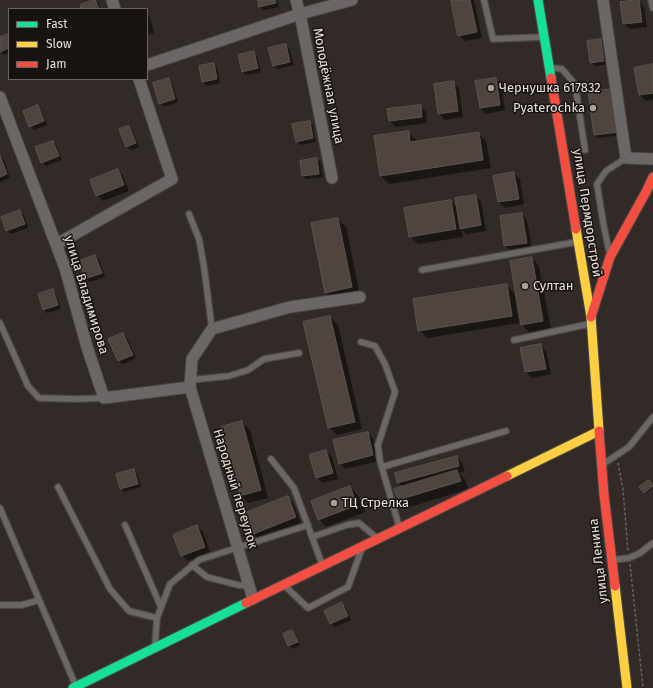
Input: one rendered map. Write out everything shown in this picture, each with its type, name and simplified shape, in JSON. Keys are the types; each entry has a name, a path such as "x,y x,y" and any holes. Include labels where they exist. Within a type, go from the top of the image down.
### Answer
{"main road":[{"name":"улица Пермдорстрой","path":"538,0 591,320 599,431"},
{"path":"591,320 610,257 652,180"},
{"path":"75,687 599,431"},
{"name":"улица Ленина","path":"599,431 601,466 627,688"}],"street":[{"name":"Молодёжная улица","path":"296,0 332,178"},
{"path":"148,65 300,14 352,0"},
{"path":"603,0 626,158 653,160"},
{"path":"57,244 172,179 139,80"},
{"name":"улица Владимирова","path":"0,97 66,268 87,347 104,398"},
{"path":"104,398 190,384 192,359 212,329 290,307 360,297"},
{"name":"Народный переулок","path":"190,384 253,599"}],"lane":[{"path":"484,0 493,39 545,37"},
{"path":"650,0 653,8"},
{"path":"550,68 562,69 575,84 586,150"},
{"path":"610,257 597,184 606,171 626,158"},
{"path":"189,214 199,239 212,329"},
{"path":"422,270 578,241"},
{"path":"514,340 591,320"},
{"path":"1,327 28,386 39,398 78,400 104,398"},
{"path":"361,342 375,346 385,364 395,392 378,445 382,467 400,528"},
{"path":"190,384 229,376 248,370 264,359 299,352"},
{"path":"601,466 629,447 653,417"},
{"path":"382,467 506,431"},
{"path":"271,459 294,488 323,566"},
{"path":"58,487 110,589 129,611 157,618"},
{"path":"0,508 75,687"},
{"path":"312,537 347,525 359,523 378,539"},
{"path":"125,525 161,607"},
{"path":"155,648 157,618 170,584 192,565 199,560 308,525"},
{"path":"612,560 629,558 640,553 653,543"},
{"path":"285,585 308,608 348,588 363,546"},
{"path":"192,565 208,577 238,585 249,586"},
{"path":"0,605 22,605 39,600"}],"path":[{"path":"616,456 622,489 643,688"}],"building":[{"path":"95,0 99,8 81,8 80,5"},
{"path":"258,0 275,0 276,3 259,7"},
{"path":"451,0 470,0 477,32 458,36"},
{"path":"639,0 642,22 623,24 620,2"},
{"path":"8,34 8,48 0,52 0,37"},
{"path":"601,39 604,61 590,63 587,41"},
{"path":"286,44 290,62 273,66 268,48"},
{"path":"254,51 258,68 242,72 238,55"},
{"path":"214,63 217,79 202,82 199,66"},
{"path":"653,64 653,93 639,95 634,68"},
{"path":"169,78 175,99 159,104 153,83"},
{"path":"496,78 500,105 480,108 475,81"},
{"path":"454,81 458,111 438,114 434,84"},
{"path":"614,89 620,132 594,135 588,92"},
{"path":"38,105 44,121 29,127 23,111"},
{"path":"421,105 422,117 389,121 387,109"},
{"path":"310,121 313,138 296,142 292,124"},
{"path":"129,126 136,143 126,147 119,129"},
{"path":"409,131 410,142 479,132 483,160 380,176 374,136"},
{"path":"53,141 59,156 41,163 35,147"},
{"path":"0,155 7,174 0,177"},
{"path":"317,158 319,174 302,176 300,161"},
{"path":"118,169 124,185 96,196 90,180"},
{"path":"514,172 519,199 498,202 493,176"},
{"path":"476,195 481,225 460,229 455,198"},
{"path":"451,200 456,229 409,237 404,208"},
{"path":"20,210 25,224 6,231 1,217"},
{"path":"522,213 527,243 504,246 500,216"},
{"path":"338,218 352,287 325,293 311,223"},
{"path":"95,255 102,273 85,279 79,261"},
{"path":"532,257 543,321 521,325 510,261"},
{"path":"507,284 512,316 418,331 413,299"},
{"path":"53,289 58,305 43,310 38,294"},
{"path":"330,316 355,422 328,428 303,322"},
{"path":"123,333 133,355 118,361 108,339"},
{"path":"541,344 546,369 525,372 520,348"},
{"path":"242,421 261,490 240,496 221,427"},
{"path":"368,432 373,455 339,464 333,440"},
{"path":"326,450 333,473 316,478 309,455"},
{"path":"457,456 459,466 397,483 395,473"},
{"path":"134,469 138,484 120,489 116,474"},
{"path":"457,470 461,481 398,500 394,489"},
{"path":"649,480 653,486 644,493 639,487"},
{"name":"ТЦ Стрелка","path":"350,486 357,505 318,520 311,501"},
{"path":"288,496 296,517 253,534 245,513"},
{"path":"197,525 205,547 181,556 173,535"},
{"path":"342,602 348,616 330,624 324,611"},
{"path":"292,630 298,642 288,646 283,634"}],"traffic: fast":[{"path":"538,0 551,78"},
{"path":"73,688 246,603"}],"traffic: slow":[{"path":"507,476 599,431 591,317 576,229"},
{"path":"615,586 627,688"}],"traffic: jam":[{"path":"551,78 576,229"},
{"path":"591,317 610,257 653,177"},
{"path":"599,431 604,495 615,586"},
{"path":"246,603 507,476"}],"place":[{"name":"Чернушка 617832","path":"491,88"},
{"name":"Pyaterochka","path":"593,108"},
{"name":"Султан","path":"525,286"},
{"name":"ТЦ Стрелка","path":"334,503"}]}
